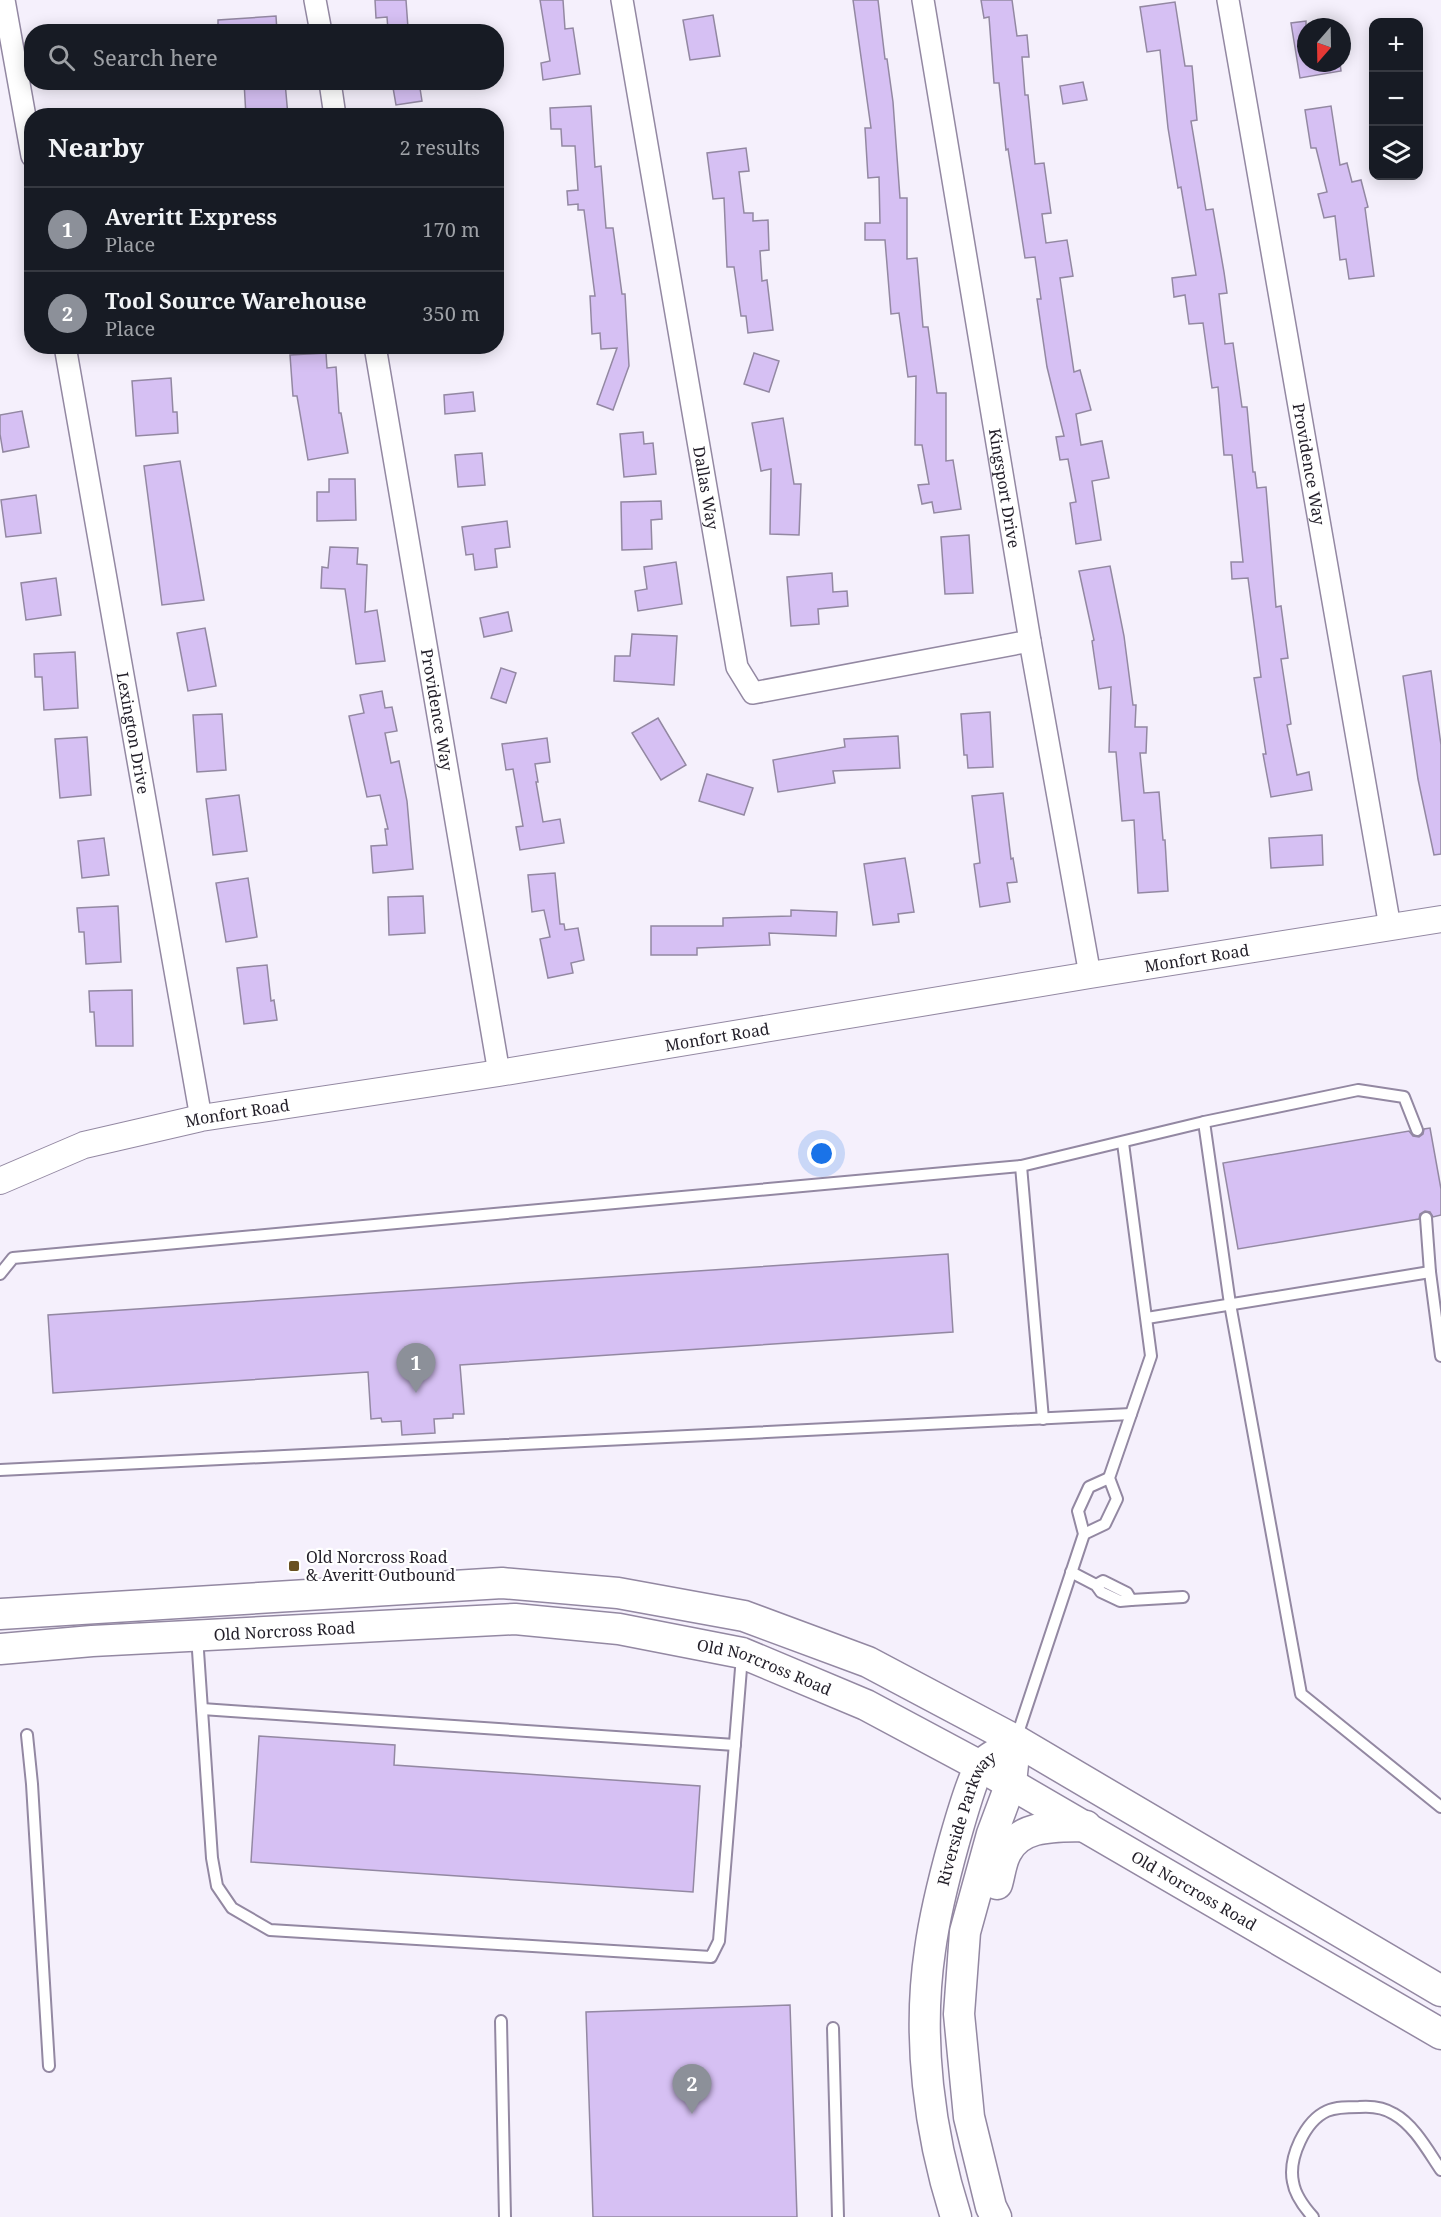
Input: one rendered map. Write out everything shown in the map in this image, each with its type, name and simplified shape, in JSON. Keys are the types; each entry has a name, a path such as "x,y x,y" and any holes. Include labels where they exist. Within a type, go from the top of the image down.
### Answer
{"main road":[{"name":"Old Norcross Road","path":"0,1614 502,1583 618,1593 744,1616 868,1662 1015,1740 1441,1991"},
{"name":"Old Norcross Road","path":"0,1649 515,1619 619,1629 742,1653 866,1705 980,1766 1441,2034"},
{"name":"Riverside Parkway","path":"956,2217 944,2179 929,2085 925,2033 930,1952 944,1879 960,1818 980,1766 1015,1740"},
{"name":"Riverside Parkway","path":"996,2217 991,2207 969,2117 959,2014 965,1932 992,1834 1011,1783 1015,1740"},
{"path":"959,2014 977,1959 1006,1852 1014,1842 1028,1832 1047,1827 1086,1826"}],"street":[{"path":"4,0 24,111"},
{"path":"315,0 320,24"},
{"name":"Dallas Way","path":"622,0 737,667 753,693 1030,641"},
{"name":"Kingsport Drive","path":"923,0 1030,641 1090,975"},
{"name":"Providence Way","path":"1228,0 1390,927"},
{"path":"331,90 334,108"},
{"name":"Lexington Drive","path":"66,354 201,1118"},
{"name":"Providence Way","path":"376,354 499,1072"},
{"name":"Monfort Road","path":"0,1181 84,1145 201,1118 499,1072 1441,919"}],"lane":[{"path":"0,1274 13,1258 1021,1166 1204,1122 1358,1090 1404,1097 1417,1130"},
{"path":"1204,1122 1230,1304 1301,1694 1441,1807"},
{"path":"1084,1534 1105,1524 1117,1499 1109,1478 1151,1356 1123,1143"},
{"path":"1021,1166 1043,1419"},
{"path":"1426,1218 1430,1272 1441,1356"},
{"path":"1147,1318 1430,1272"},
{"path":"0,1470 1131,1414"},
{"path":"1015,1740 1084,1534 1078,1511 1089,1487 1109,1478"},
{"path":"1071,1572 1096,1585 1101,1592 1120,1601 1183,1598"},
{"path":"197,1636 212,1858 217,1886 232,1908 270,1930 711,1957 719,1941 742,1653"},
{"path":"202,1709 735,1745"},
{"path":"27,1735 49,2066"},
{"path":"501,2021 505,2217"},
{"path":"833,2028 838,2217"},
{"path":"1313,2217 1303,2206 1292,2181 1293,2162 1300,2140 1311,2125 1326,2112 1343,2107 1376,2107 1394,2114 1412,2130 1441,2169"}],"building":[{"path":"375,0 406,0 408,24 388,24 387,17 376,18"},
{"path":"540,0 563,0 565,29 573,28 580,74 543,80 541,63 550,61"},
{"path":"853,0 878,0 893,102 900,198 907,198 907,259 917,258 923,327 928,327 937,393 946,393 946,461 953,460 961,509 934,513 932,502 922,504 918,485 929,484 922,445 915,445 916,376 908,377 899,313 891,314 885,240 865,240 865,223 880,223 879,177 868,178 865,128 871,128"},
{"path":"981,0 1012,0 1017,36 1027,35 1029,57 1022,57 1025,95 1028,95 1035,164 1044,163 1051,213 1042,214 1046,243 1067,240 1073,276 1060,278 1074,372 1080,370 1091,410 1076,414 1081,445 1102,441 1109,478 1092,481 1101,540 1076,544 1070,503 1076,502 1068,459 1060,460 1056,437 1064,436 1047,367 1037,299 1041,299 1035,257 1025,258 1008,149 1006,150 999,83 994,83 989,17 984,18"},
{"path":"1175,2 1185,66 1192,66 1197,120 1191,121 1206,210 1213,209 1224,272 1227,293 1219,294 1225,344 1233,343 1242,407 1247,407 1253,472 1255,472 1257,488 1266,487 1276,607 1281,606 1288,658 1281,659 1291,724 1287,725 1297,775 1309,772 1312,790 1271,797 1263,754 1266,754 1254,678 1261,677 1248,578 1232,579 1231,562 1243,562 1232,455 1224,455 1218,387 1212,388 1203,323 1189,324 1185,295 1174,297 1172,278 1196,275 1168,128 1160,50 1147,52 1140,7"},
{"path":"713,15 720,56 690,60 683,20"},
{"path":"276,16 276,24 218,24 218,20"},
{"path":"1297,22 1297,60 1291,23"},
{"path":"1299,72 1335,72 1300,78"},
{"path":"1083,82 1087,100 1063,104 1060,86"},
{"path":"244,90 286,90 287,108 246,108"},
{"path":"393,90 420,90 422,101 396,105"},
{"path":"591,106 595,167 601,166 606,228 613,228 622,294 625,294 629,366 613,410 597,404 617,348 601,349 600,333 592,334 590,296 595,296 584,210 578,210 578,204 568,205 567,191 578,190 575,146 562,146 561,129 551,129 550,108"},
{"path":"1331,106 1340,165 1347,163 1352,182 1361,180 1368,207 1365,208 1374,276 1349,279 1346,259 1340,260 1335,216 1324,218 1318,194 1327,192 1316,148 1311,148 1305,110"},
{"path":"746,148 749,171 739,172 744,213 753,213 753,221 768,220 769,250 760,251 762,281 767,280 773,330 748,333 746,316 741,316 734,267 727,267 724,198 713,199 707,153"},
{"path":"754,353 779,361 769,392 744,384"},
{"path":"326,354 327,368 336,367 339,413 341,413 348,453 308,460 297,396 293,396 290,355"},
{"path":"171,378 173,412 177,412 178,433 136,436 132,381"},
{"path":"473,392 475,411 445,414 444,395"},
{"path":"22,411 29,447 3,452 0,415"},
{"path":"783,418 794,484 801,484 799,535 770,534 771,469 761,471 752,423"},
{"path":"643,432 644,444 653,443 656,474 624,477 620,434"},
{"path":"482,453 485,485 458,487 455,455"},
{"path":"180,461 204,600 162,605 144,466"},
{"path":"329,479 355,479 356,520 317,521 317,492 329,492"},
{"path":"36,495 41,533 6,537 1,500"},
{"path":"661,501 662,519 651,520 652,549 622,550 621,502"},
{"path":"507,521 510,547 495,549 497,567 475,570 473,554 466,555 462,527"},
{"path":"969,535 973,593 945,594 941,537"},
{"path":"330,547 358,548 357,564 367,565 365,612 377,610 385,661 356,664 345,589 321,588 322,567 328,568"},
{"path":"676,562 682,604 638,611 635,591 647,589 644,567"},
{"path":"1110,566 1124,636 1133,705 1136,705 1135,727 1147,727 1146,753 1140,753 1144,793 1159,792 1168,891 1138,893 1134,820 1122,821 1116,752 1109,752 1111,687 1099,689 1092,641 1094,640 1079,571"},
{"path":"832,573 833,592 847,591 848,606 818,609 819,624 791,626 787,577"},
{"path":"56,578 61,615 26,620 21,583"},
{"path":"508,612 512,631 484,637 480,618"},
{"path":"205,628 216,686 188,691 177,633"},
{"path":"632,634 677,636 674,685 614,681 615,656 630,656"},
{"path":"75,652 78,708 44,710 42,677 35,677 34,654"},
{"path":"501,668 516,673 506,703 491,698"},
{"path":"1431,671 1441,745 1441,854 1434,855 1418,779 1403,676"},
{"path":"382,691 385,708 392,707 397,731 385,733 391,763 399,761 407,801 413,869 373,873 371,846 387,845 385,829 388,829 380,795 367,797 349,716 364,713 360,695"},
{"path":"990,712 993,767 968,768 967,755 964,755 961,714"},
{"path":"222,714 226,770 197,772 193,715"},
{"path":"658,718 686,765 661,780 632,733"},
{"path":"898,736 900,768 833,771 835,783 778,792 773,760 845,747 844,739"},
{"path":"87,737 91,795 60,798 55,739"},
{"path":"547,738 550,762 535,764 538,782 536,782 543,822 560,819 564,843 520,850 516,827 523,826 513,769 506,770 502,744"},
{"path":"707,774 753,788 744,815 699,801"},
{"path":"1003,793 1011,859 1013,858 1017,882 1007,883 1010,902 980,907 974,864 980,863 972,796"},
{"path":"239,795 247,851 213,855 206,799"},
{"path":"1322,835 1323,865 1271,868 1269,838"},
{"path":"104,838 109,875 82,878 78,841"},
{"path":"905,858 914,912 898,914 899,922 873,925 864,864"},
{"path":"555,873 560,924 564,924 565,930 578,928 584,960 571,963 573,973 548,978 540,939 550,937 544,910 532,912 528,875"},
{"path":"248,878 257,937 226,942 216,883"},
{"path":"423,896 425,933 389,935 388,897"},
{"path":"118,906 121,962 86,964 84,932 79,932 77,908"},
{"path":"791,910 837,912 836,936 769,933 770,945 697,948 697,955 651,955 651,926 723,926 723,918 791,916"},
{"path":"267,965 271,1001 274,1000 277,1020 244,1024 237,968"},
{"path":"132,990 133,1046 96,1046 94,1012 90,1012 89,991"},
{"path":"1430,1128 1441,1189 1441,1215 1433,1217 1430,1212 1425,1211 1420,1214 1419,1219 1238,1249 1223,1163 1409,1131 1413,1136 1419,1137 1423,1134 1424,1129"},
{"path":"948,1254 953,1332 460,1365 464,1414 453,1414 453,1418 434,1419 435,1433 402,1435 401,1421 382,1422 381,1418 371,1419 368,1372 53,1393 48,1315"},
{"path":"259,1736 395,1745 394,1765 700,1786 693,1892 251,1862"},
{"path":"790,2005 797,2217 593,2217 586,2012"}],"place":[{"name":"Averitt Express","path":"416,1393"},
{"name":"Old Norcross Road & Averitt Outbound","path":"294,1566"},
{"name":"Tool Source Warehouse","path":"692,2114"}]}
